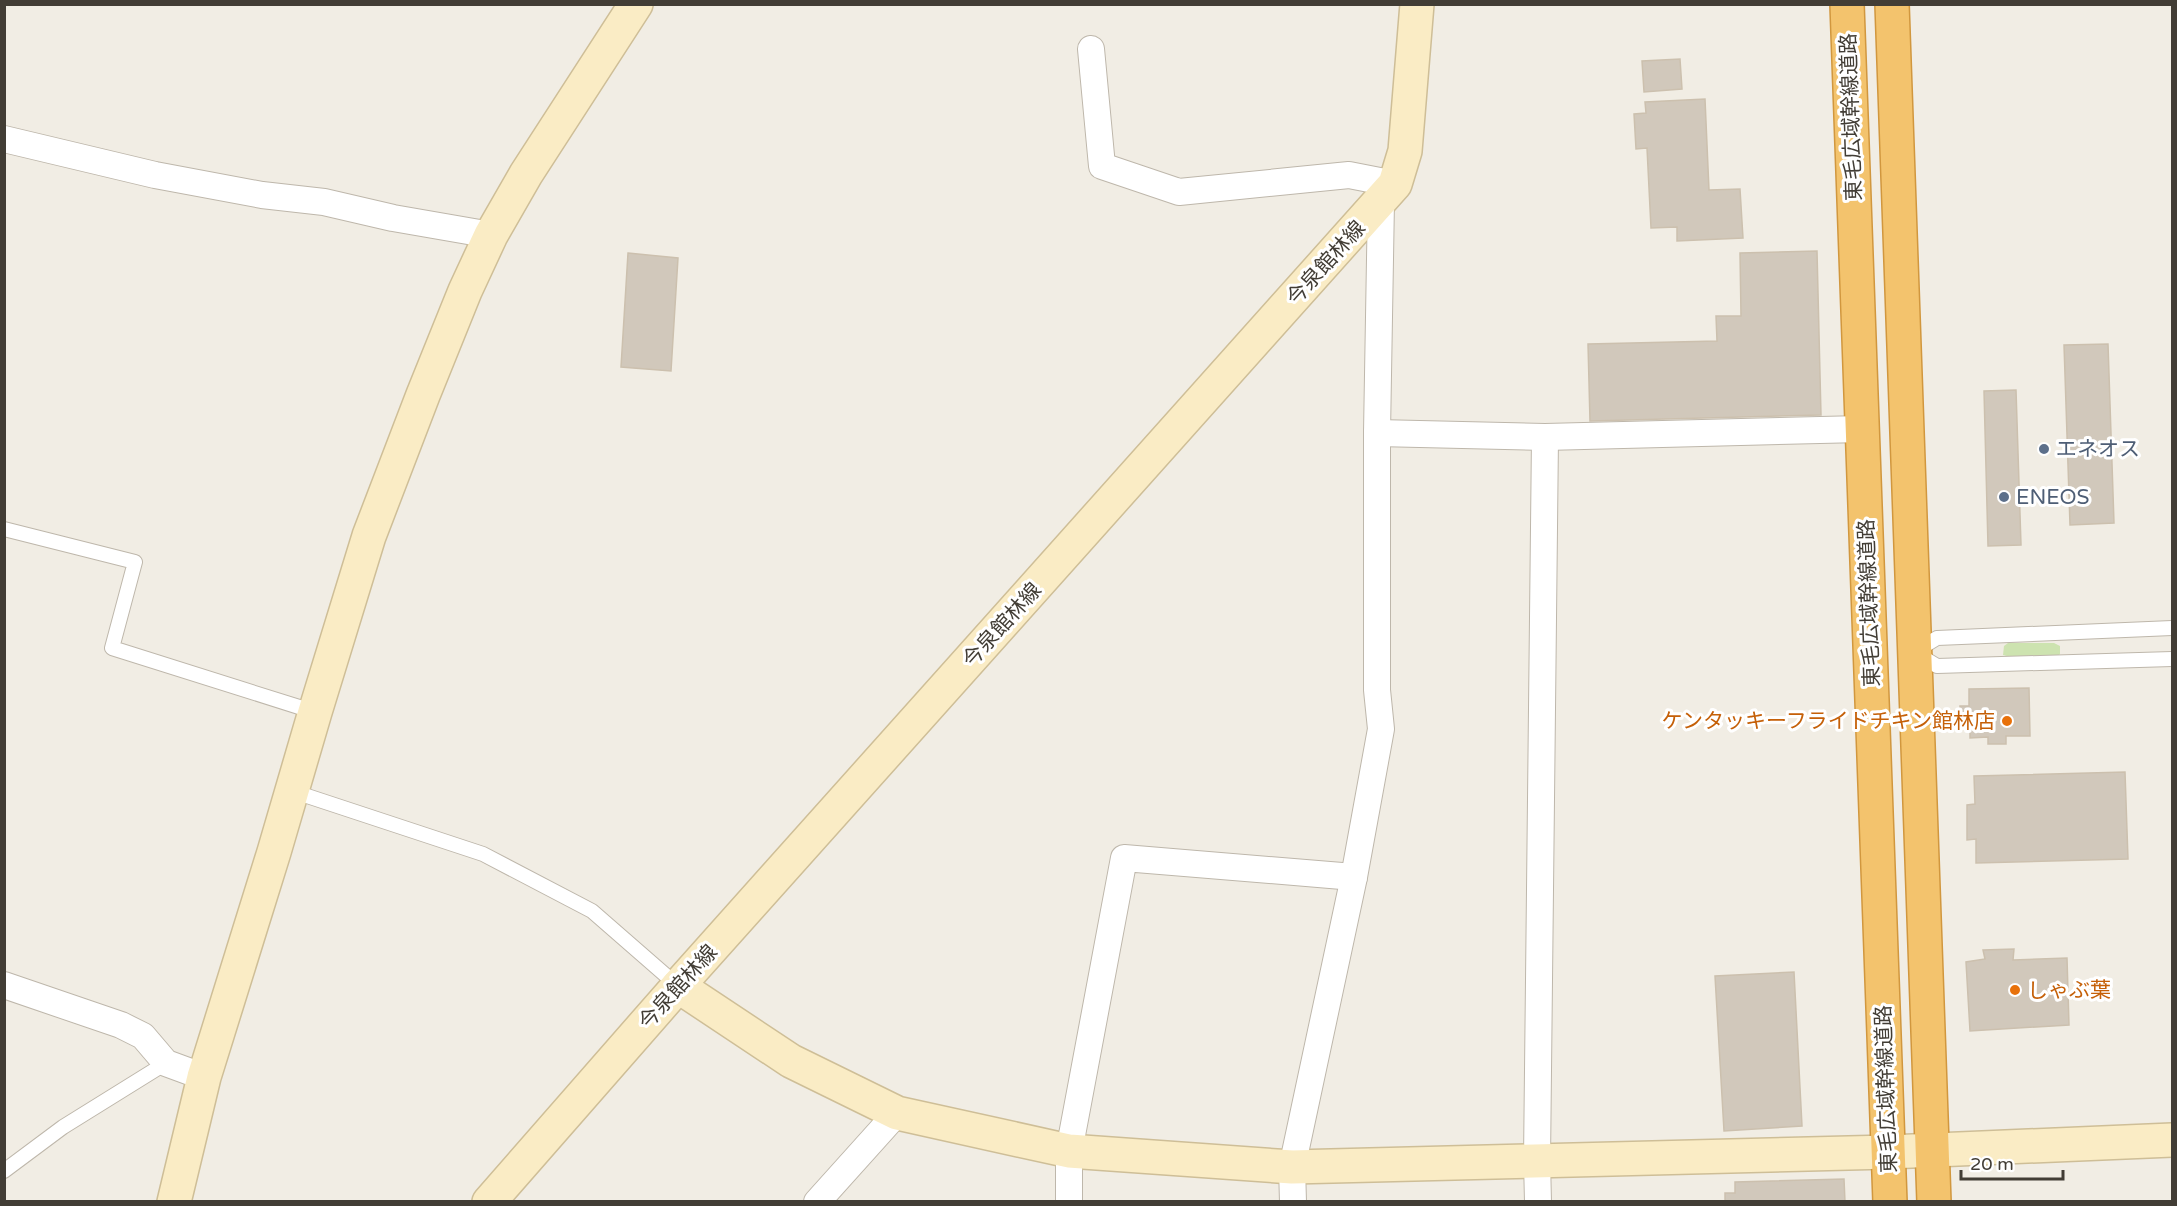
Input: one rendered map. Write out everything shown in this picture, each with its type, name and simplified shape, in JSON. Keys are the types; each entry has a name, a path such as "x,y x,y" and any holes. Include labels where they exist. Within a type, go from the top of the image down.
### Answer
{"highway":[{"name":"東毛広域幹線道路","path":"1846,4 1890,1202"},
{"name":"東毛広域幹線道路","path":"1892,4 1934,1202"}],"street":[{"path":"174,1202 204,1077 369,537 465,291 491,235 526,174 636,4"},
{"name":"今泉館林線","path":"489,1202 678,986 1388,193 1405,151 1417,4"},
{"path":"1091,49 1102,166 1179,192 1349,175 1388,193 1377,433 1377,690 1381,729 1353,877 1292,1167 1293,1202"},
{"path":"4,139 155,175 262,195 324,202 393,218 491,235"},
{"path":"1377,433 1545,437 1862,429"},
{"path":"1538,1202 1545,437"},
{"path":"1069,1202 1069,1151 1124,858 1353,877"},
{"path":"4,986 121,1025 143,1036 166,1063 204,1077"},
{"path":"678,986 791,1061 897,1113 1069,1151 1292,1167 1888,1152 2172,1140"},
{"path":"817,1202 897,1113"}],"lane":[{"path":"4,529 135,562 112,648 315,712"},
{"path":"2172,628 1937,638 1914,652 1937,666 2172,659"},
{"path":"291,791 483,854 592,911 678,986"},
{"path":"4,1171 63,1127 166,1063"}],"green space":[{"path":"2008,643 2054,643 2060,646 2060,654 2056,658 2014,658 2003,655 2004,646"}],"building":[{"path":"1680,59 1682,89 1644,92 1642,61"},
{"path":"1705,99 1709,190 1740,189 1743,238 1677,241 1677,227 1651,228 1647,148 1636,149 1634,114 1646,113 1645,102"},
{"path":"1817,251 1821,415 1590,421 1588,344 1717,341 1716,316 1741,316 1740,253"},
{"path":"628,253 678,258 671,371 621,367"},
{"path":"2108,344 2114,523 2070,525 2064,345"},
{"path":"2016,390 2021,545 1988,546 1984,391"},
{"path":"2029,688 2030,736 2006,736 2006,744 1988,744 1988,737 1970,738 1970,725 1960,725 1960,706 1969,706 1969,689"},
{"path":"2125,772 2128,859 1976,863 1976,839 1967,840 1967,805 1975,804 1974,776"},
{"path":"2014,949 2013,960 2067,958 2069,1025 1970,1031 1966,962 1985,959 1983,950"},
{"path":"1794,972 1802,1126 1724,1131 1715,976"},
{"path":"1844,1179 1845,1202 1725,1202 1725,1193 1735,1193 1735,1182"}],"place":[{"name":"エネオス","path":"2044,449"},
{"name":"ENEOS","path":"2004,497"},
{"name":"ケンタッキーフライドチキン館林店","path":"2007,721"},
{"name":"しゃぶ葉","path":"2015,990"}]}
